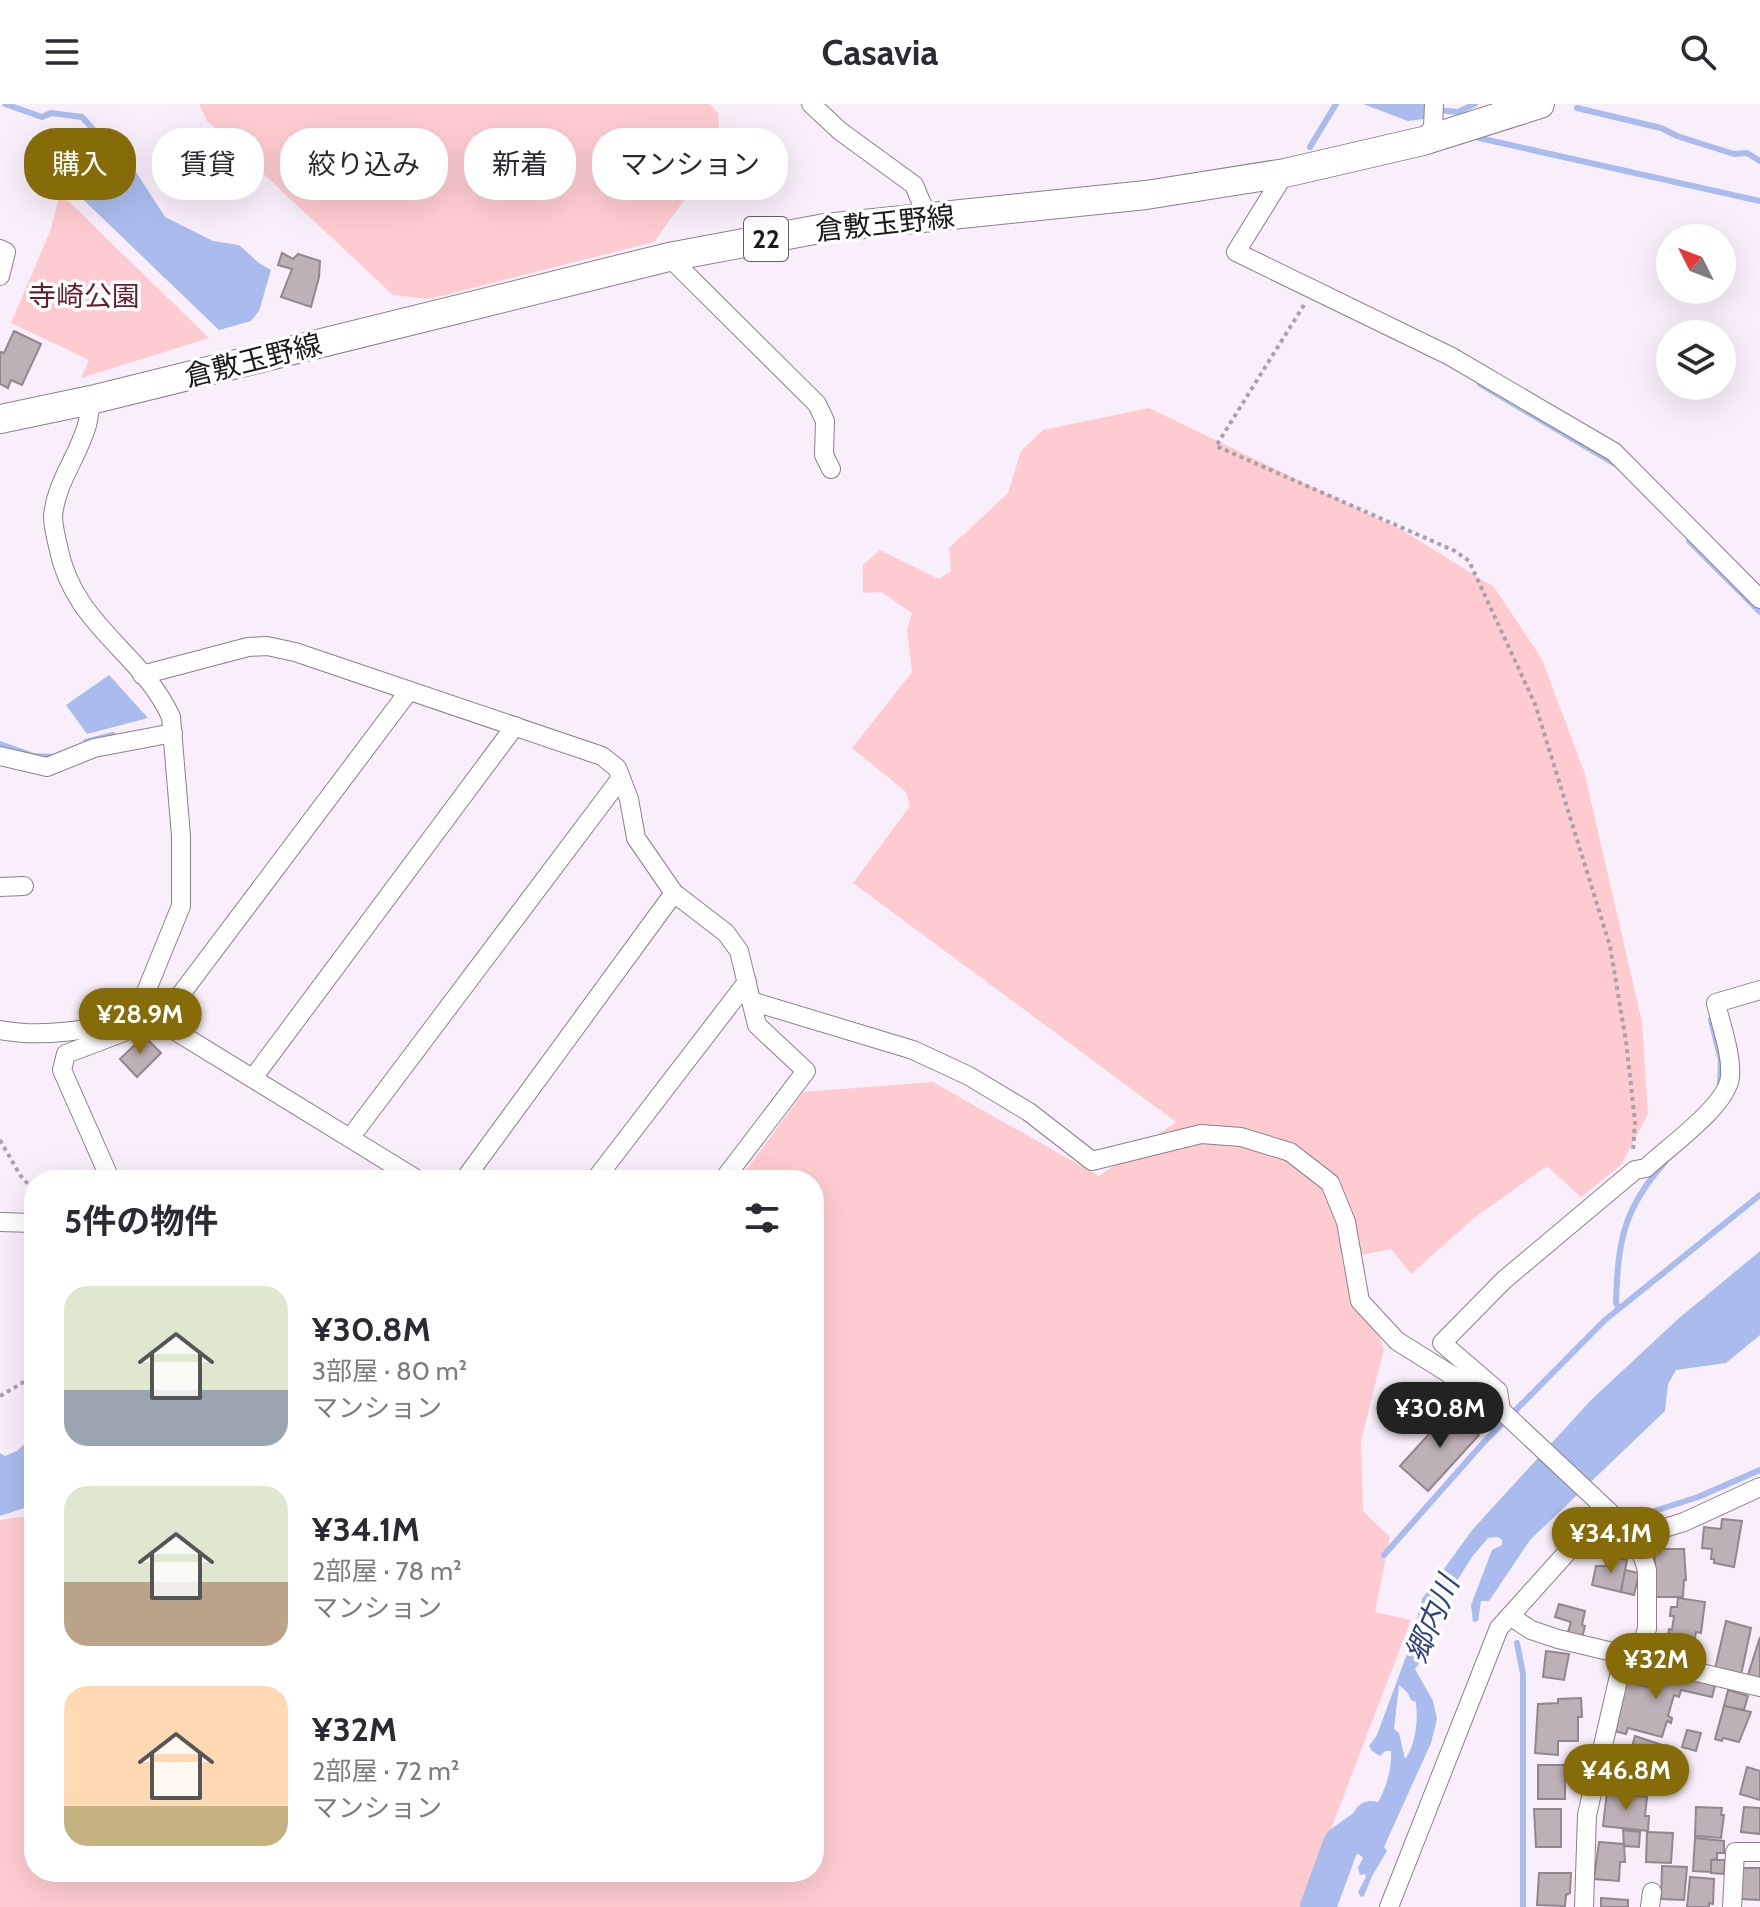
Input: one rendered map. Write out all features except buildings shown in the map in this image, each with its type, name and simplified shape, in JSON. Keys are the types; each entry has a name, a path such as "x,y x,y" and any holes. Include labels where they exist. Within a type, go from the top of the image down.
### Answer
{"main road":[{"name":"倉敷玉野線","path":"0,419 91,400 669,257 825,228 1146,195 1285,173 1430,121 1540,104"}],"street":[{"path":"811,104 840,131 914,185 928,218"},
{"path":"1285,173 1236,252 1450,356 1614,452 1760,599"},
{"path":"0,249 6,252 0,276"},
{"path":"669,257 817,404 825,421 824,455 831,469"},
{"path":"91,400 86,426 57,489 53,519 62,571 88,615 164,702 171,717 181,836 181,906 136,1014 124,1032 66,1054 62,1070 106,1170"},
{"path":"142,675 248,647 267,646 295,652 602,756 617,768 629,799 636,838 674,893 726,933 739,951 757,1025 806,1071 731,1170"},
{"path":"160,1022 409,691"},
{"path":"253,1078 515,726"},
{"path":"0,756 47,767 94,748 173,733"},
{"path":"350,1138 621,778"},
{"path":"0,887 24,886"},
{"path":"471,1170 674,893"},
{"path":"603,1170 747,982"},
{"path":"1512,1419 1498,1391 1442,1343 1504,1280 1635,1170 1646,1168 1717,1103 1727,1090 1730,1068 1716,1003 1760,990"},
{"path":"751,1001 913,1050 955,1069 1029,1112 1092,1161 1201,1134 1241,1137 1290,1152 1330,1183 1346,1222 1360,1301 1397,1341 1461,1381 1512,1419 1636,1537 1647,1570 1647,1629 1637,1657 1619,1676 1587,1815 1584,1907"},
{"path":"0,1030 26,1035 88,1030 136,1014 160,1022 402,1170"},
{"path":"0,1222 24,1223"},
{"path":"1636,1537 1684,1522 1760,1487"},
{"path":"1389,1907 1499,1628 1604,1506"},
{"path":"1510,1616 1531,1630 1558,1639 1760,1687"},
{"path":"1732,1907 1735,1852 1760,1852"}],"path":[{"path":"1309,297 1216,446 1455,551 1469,561 1535,704 1610,946 1634,1108 1632,1146 1635,1170"},
{"path":"0,1140 24,1180"},
{"path":"0,1396 24,1382"}],"green space":[{"path":"199,104 710,104 718,113 719,128 592,128 592,200 684,200 654,242 429,299 393,295 291,200 448,200 448,128 280,128 280,189 264,174 264,128 214,128 207,121"},
{"name":"寺崎公園","path":"58,200 67,200 209,338 81,378 89,360 11,323 51,229"},
{"path":"1149,408 1402,530 1494,587 1542,659 1584,771 1642,1022 1648,1114 1621,1165 1581,1197 1547,1166 1474,1218 1411,1274 1391,1249 1342,1259 1353,1308 1379,1335 1384,1349 1361,1441 1363,1511 1390,1537 1375,1612 1411,1620 1301,1907 0,1907 0,1520 24,1516 24,1882 824,1882 824,1170 746,1170 803,1092 933,1082 1099,1176 1176,1122 853,883 910,806 906,792 852,748 912,672 907,630 912,613 881,592 863,593 863,565 880,550 939,579 951,571 949,548 1008,493 1021,451 1043,430"}],"water":[{"path":"1363,104 1425,104 1424,119 1408,121"},
{"path":"136,172 165,217 213,241 239,245 271,270 259,311 251,321 219,330 84,200 136,200"},
{"path":"109,675 148,718 87,734 66,705"},
{"path":"1760,1251 1760,1335 1726,1363 1676,1370 1668,1384 1665,1411 1530,1540 1489,1601 1481,1601 1478,1621 1473,1622 1471,1605 1492,1550 1502,1545 1498,1537 1488,1538 1472,1557 1443,1603 1425,1656 1415,1669 1433,1701 1437,1719 1431,1743 1384,1847 1387,1851 1361,1897 1358,1892 1366,1877 1365,1874 1360,1875 1358,1868 1363,1858 1353,1848 1336,1855 1342,1834 1363,1822 1385,1788 1391,1751 1385,1751 1380,1756 1369,1746 1377,1735 1411,1643 1422,1599 1473,1529 1591,1400 1678,1319","holes":["1399,1685 1416,1702 1417,1717 1414,1739 1405,1759 1399,1733 1394,1729"]},
{"path":"24,1445 24,1508 0,1516 0,1453 5,1456"}],"waterway":[{"path":"5,104 42,117 51,113 82,117 92,128"},
{"path":"1310,147 1336,104"},
{"path":"1438,110 1458,112 1475,104"},
{"path":"1577,108 1661,128 1734,154 1747,153 1760,161"},
{"path":"1479,138 1760,201"},
{"path":"1480,384 1615,464"},
{"path":"1689,541 1760,612"},
{"path":"86,742 113,735"},
{"path":"0,744 34,756 54,757"},
{"path":"1711,1020 1721,1060 1720,1084"},
{"path":"1619,1308 1616,1303 1617,1281 1626,1227 1640,1195 1665,1162"},
{"path":"1384,1555 1484,1442 1605,1320 1760,1195"},
{"path":"1642,1515 1698,1497 1760,1470"},
{"path":"1517,1643 1523,1674 1523,1907"},
{"name":"郷内川","path":"1318,1907 1341,1844 1371,1819"}]}
